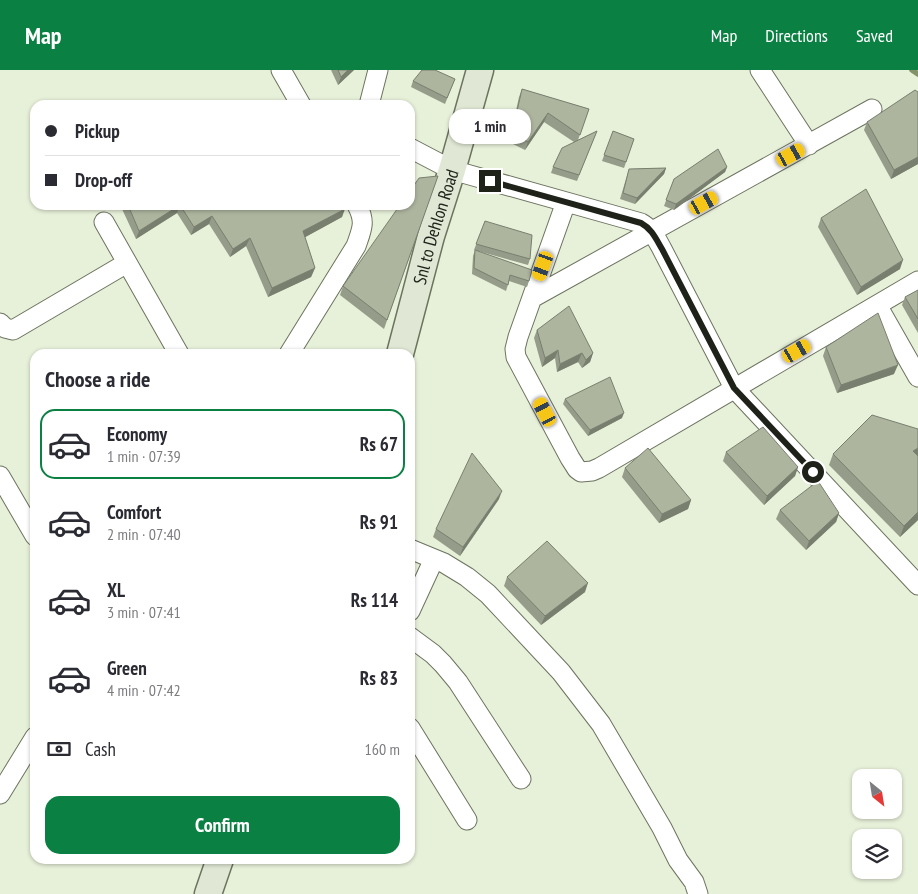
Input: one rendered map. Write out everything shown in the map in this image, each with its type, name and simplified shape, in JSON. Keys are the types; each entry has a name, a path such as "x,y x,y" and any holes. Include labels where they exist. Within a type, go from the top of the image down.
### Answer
{"street":[{"path":"281,70 298,100"},
{"path":"370,100 378,70"},
{"name":"Snl to Dehlon Road","path":"401,349 431,236 480,70"},
{"path":"760,70 809,145"},
{"path":"532,298 872,110"},
{"path":"415,151 452,170 641,223 652,232 734,388 918,585"},
{"path":"566,202 518,337 516,357 570,458 581,472 598,468 918,281"},
{"path":"292,349 356,246 363,226 360,210"},
{"path":"104,222 176,349"},
{"path":"0,323 5,328 13,330 127,263"},
{"path":"877,305 918,377"},
{"path":"0,476 30,527"},
{"path":"415,552 444,563 467,577 488,594 561,672 606,732 662,828 678,860 694,882 698,894"},
{"path":"415,600 434,559"},
{"path":"415,641 433,654 458,682 521,779"},
{"path":"415,736 467,820"},
{"path":"0,794 30,745"},
{"path":"208,894 218,864"}],"building":[{"path":"338,70 348,70 341,77"},
{"path":"422,70 435,70 455,79 447,98 413,81"},
{"path":"522,89 589,109 580,135 548,113 528,142 512,133"},
{"path":"915,90 918,92 918,157 894,170 867,122"},
{"path":"597,131 579,175 553,167 562,148"},
{"path":"613,131 634,139 626,162 604,155"},
{"path":"718,149 727,167 676,204 666,200 674,179"},
{"path":"666,168 637,198 623,193 629,169"},
{"path":"438,176 387,320 343,286 396,210 415,210 415,184 419,178"},
{"path":"866,189 903,260 861,287 821,218"},
{"path":"130,210 172,210 139,231"},
{"path":"183,210 343,210 303,231 315,268 272,288 250,238 233,249 212,216 194,227"},
{"path":"485,221 532,235 530,259 476,244"},
{"path":"475,250 532,270 529,281 510,275 508,285 474,268"},
{"path":"918,290 918,319 905,297"},
{"path":"569,306 593,353 586,360 582,353 560,364 558,350 545,358 537,330"},
{"path":"878,313 898,365 841,385 826,347"},
{"path":"610,377 624,413 590,430 565,399"},
{"path":"872,415 918,429 918,448 913,451 918,456 918,512 904,526 833,454"},
{"path":"763,427 798,467 767,496 726,452"},
{"path":"648,448 691,500 662,514 625,468"},
{"path":"472,453 502,491 463,547 436,529"},
{"path":"818,481 839,513 809,541 780,510"},
{"path":"547,541 588,583 545,616 507,577"}],"waterway":[{"path":"912,70 918,74"}],"route":[{"path":"490,181 641,223 649,228 662,249 734,388 813,472"}]}
